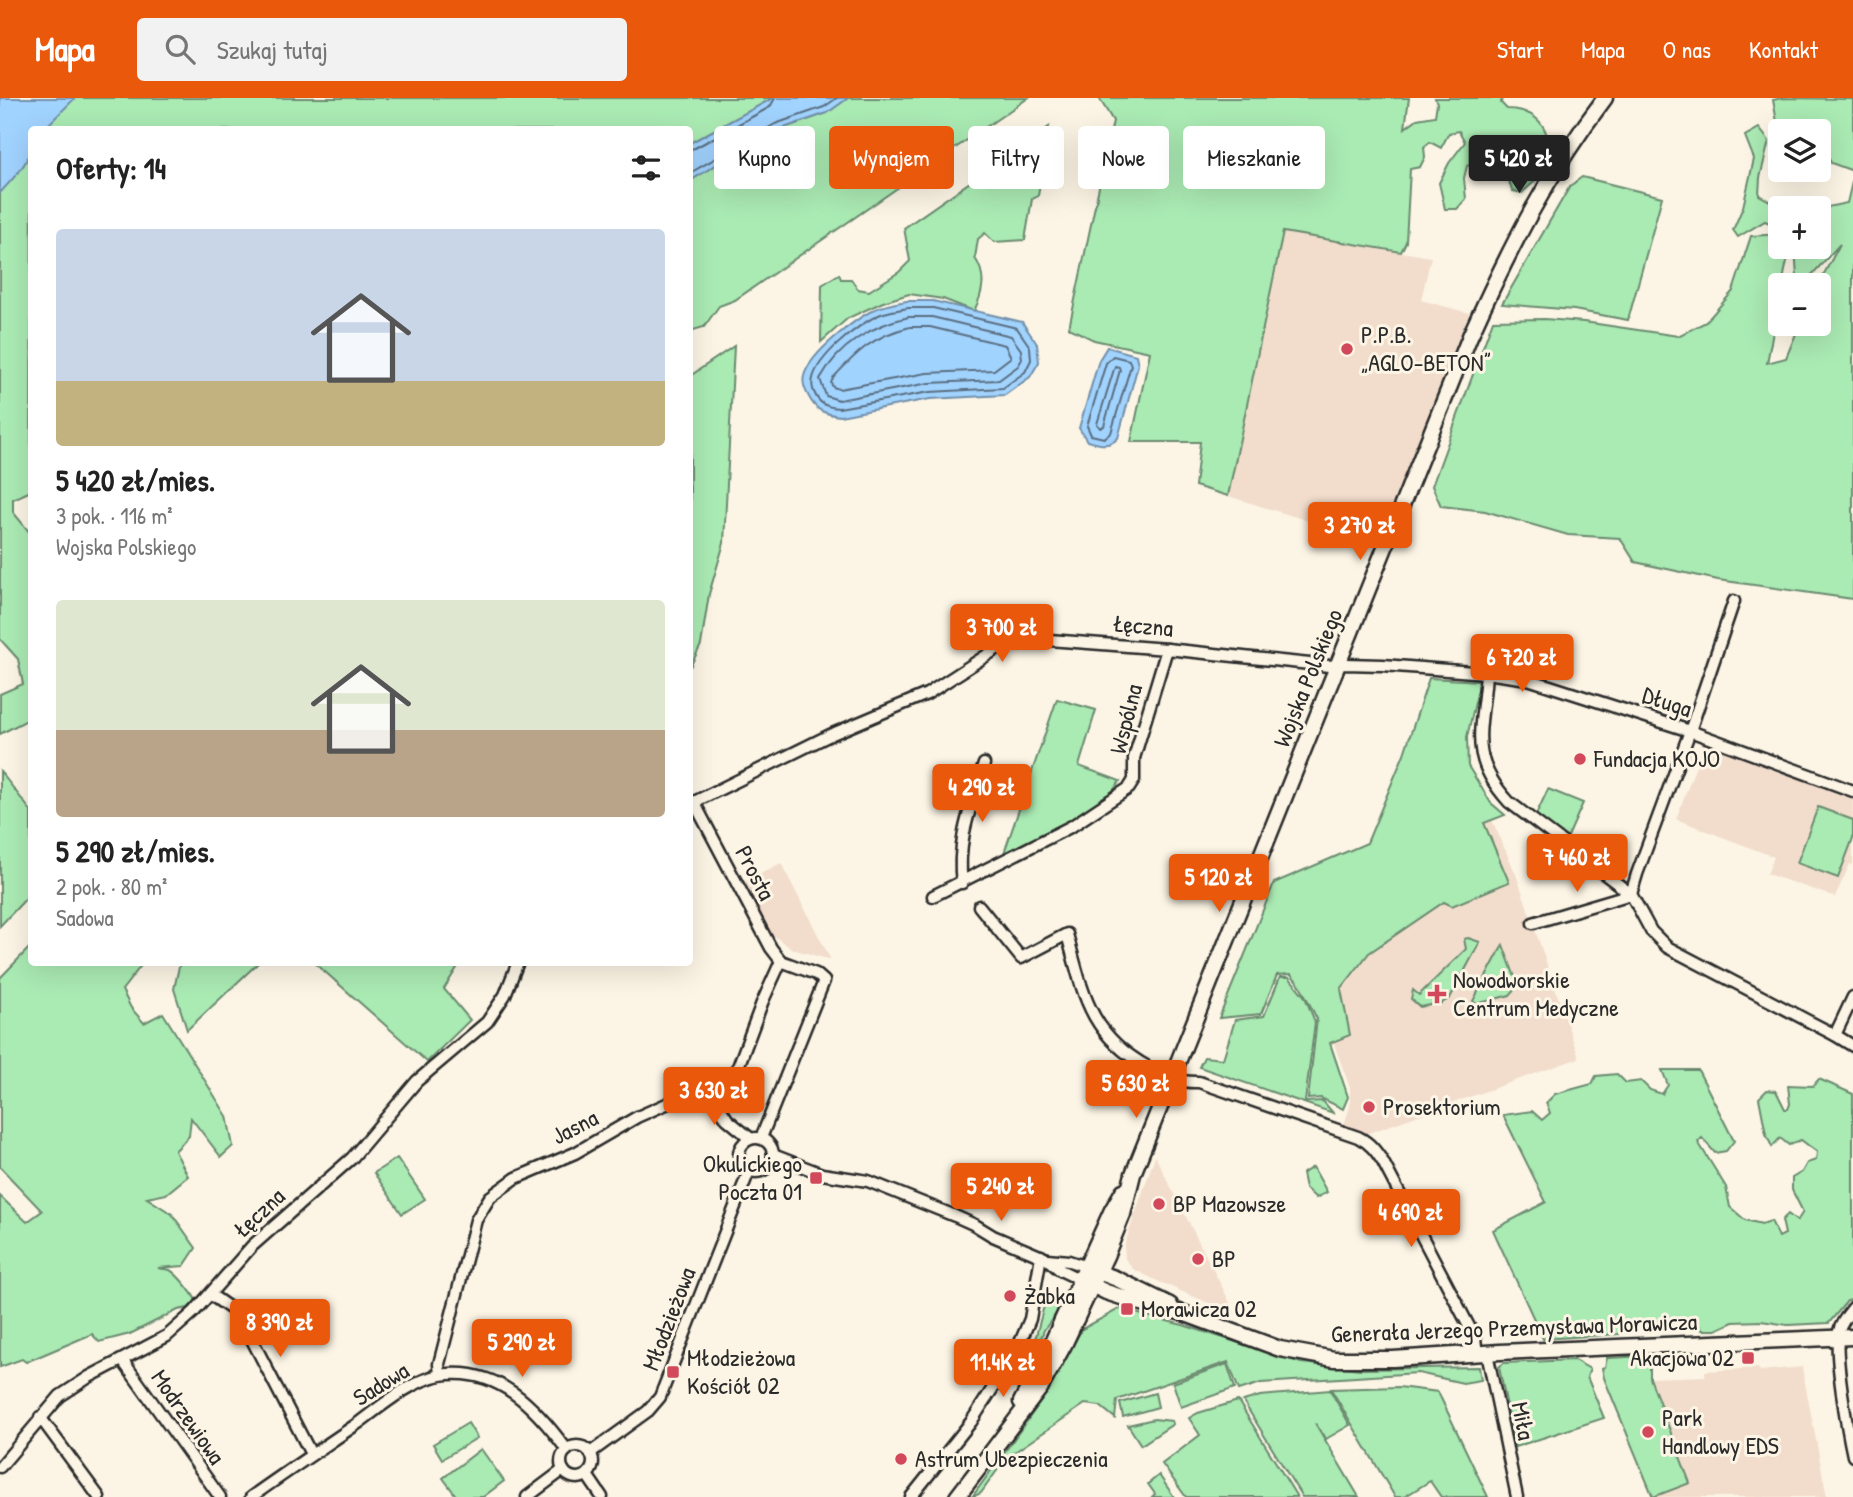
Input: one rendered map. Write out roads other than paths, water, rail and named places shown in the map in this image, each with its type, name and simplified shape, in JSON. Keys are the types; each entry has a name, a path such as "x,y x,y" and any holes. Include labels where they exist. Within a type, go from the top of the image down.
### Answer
{"main road":[{"name":"Wojska Polskiego","path":"957,1497 1041,1387 1090,1276 1123,1214 1133,1174 1470,336 1506,258 1555,168 1605,98"},
{"name":"Generała Jerzego Przemysława Morawicza","path":"1090,1276 1137,1302 1183,1313 1280,1349 1334,1359 1393,1359 1853,1337"}],"street":[{"path":"1631,894 1734,601"},
{"name":"Łęczna","path":"693,803 830,735 927,694 998,648 1015,641 1036,639 1167,649 1321,666 1338,665"},
{"name":"Wspólna","path":"962,883 1072,826 1121,794 1134,780 1134,758 1167,649"},
{"name":"Długa","path":"1338,665 1359,664 1486,673 1528,679 1690,731 1853,792"},
{"path":"1486,673 1484,710 1478,736 1483,765 1492,783 1509,802 1631,894 1651,931 1667,947 1853,1046"},
{"path":"933,896 962,883 959,859 963,833 984,764"},
{"name":"Prosta","path":"693,805 771,948 781,961"},
{"path":"1533,923 1631,894"},
{"name":"Miła","path":"979,906 1021,958 1067,934 1085,1000 1103,1032 1128,1056 1185,1083 1199,1082 1367,1142 1376,1149 1456,1299 1482,1354 1517,1497"},
{"path":"761,1138 824,981 816,974 781,961"},
{"name":"Jasna","path":"440,1375 439,1364 476,1220 490,1197 516,1178 575,1153 637,1117 689,1094 723,1087 738,1067 781,961"},
{"name":"Łęczna","path":"0,1467 60,1396 89,1377 167,1336 211,1295 252,1246 352,1158 417,1081 476,1034 505,995 516,966"},
{"path":"1835,1035 1853,996"},
{"path":"709,1090 727,1119 750,1138"},
{"path":"750,1138 761,1138 768,1142 773,1155 767,1168 749,1171 738,1159 738,1150 742,1143 750,1138"},
{"path":"773,1155 822,1174 868,1181 975,1225 992,1236 1044,1258 1060,1270 1090,1276"},
{"name":"Młodzieżowa","path":"590,1453 648,1411 660,1397 749,1171"},
{"path":"911,1497 971,1422 1016,1352 1031,1319 1037,1271 1044,1258"},
{"path":"211,1295 234,1311 248,1332 311,1454"},
{"path":"1853,1308 1839,1328 1837,1338 1853,1456"},
{"name":"Modrzewiowa","path":"123,1361 220,1497"},
{"name":"Sadowa","path":"251,1497 404,1391 440,1375 479,1377 511,1390 540,1415 567,1450"},
{"path":"40,1417 99,1497"},
{"path":"582,1447 590,1453 593,1462 587,1475 571,1477 563,1470 561,1461 567,1450 582,1447"},
{"path":"527,1497 563,1470"},
{"path":"587,1475 602,1497"}],"water":[{"path":"0,98 75,98 47,126 28,126 27,158 0,193"},
{"path":"773,98 848,98 827,113 790,126 721,126"},
{"path":"714,130 714,166 693,179 693,141"},
{"path":"907,301 933,301 1022,322 1037,344 1039,362 1030,377 1005,395 930,399 840,416 818,409 808,395 804,382 804,376 815,357 834,338 866,314"},
{"path":"1107,347 1136,355 1138,365 1118,438 1103,444 1087,441 1079,428 1099,360"}],"place":[{"name":"P.P.B. „AGLO-BETON”","path":"1347,349"},
{"name":"Fundacja KOJO","path":"1580,759"},
{"name":"Nowodworskie Centrum Medyczne","path":"1437,994"},
{"name":"Prosektorium","path":"1369,1107"},
{"name":"Okulickiego Poczta 01","path":"816,1178"},
{"name":"BP Mazowsze","path":"1159,1204"},
{"name":"BP","path":"1198,1259"},
{"name":"Żabka","path":"1010,1296"},
{"name":"Morawicza 02","path":"1127,1309"},
{"name":"Akacjowa 02","path":"1748,1358"},
{"name":"Młodzieżowa Kościół 02","path":"673,1372"},
{"name":"Park Handlowy EDS","path":"1648,1432"},
{"name":"Astrum Ubezpieczenia","path":"901,1459"}]}
